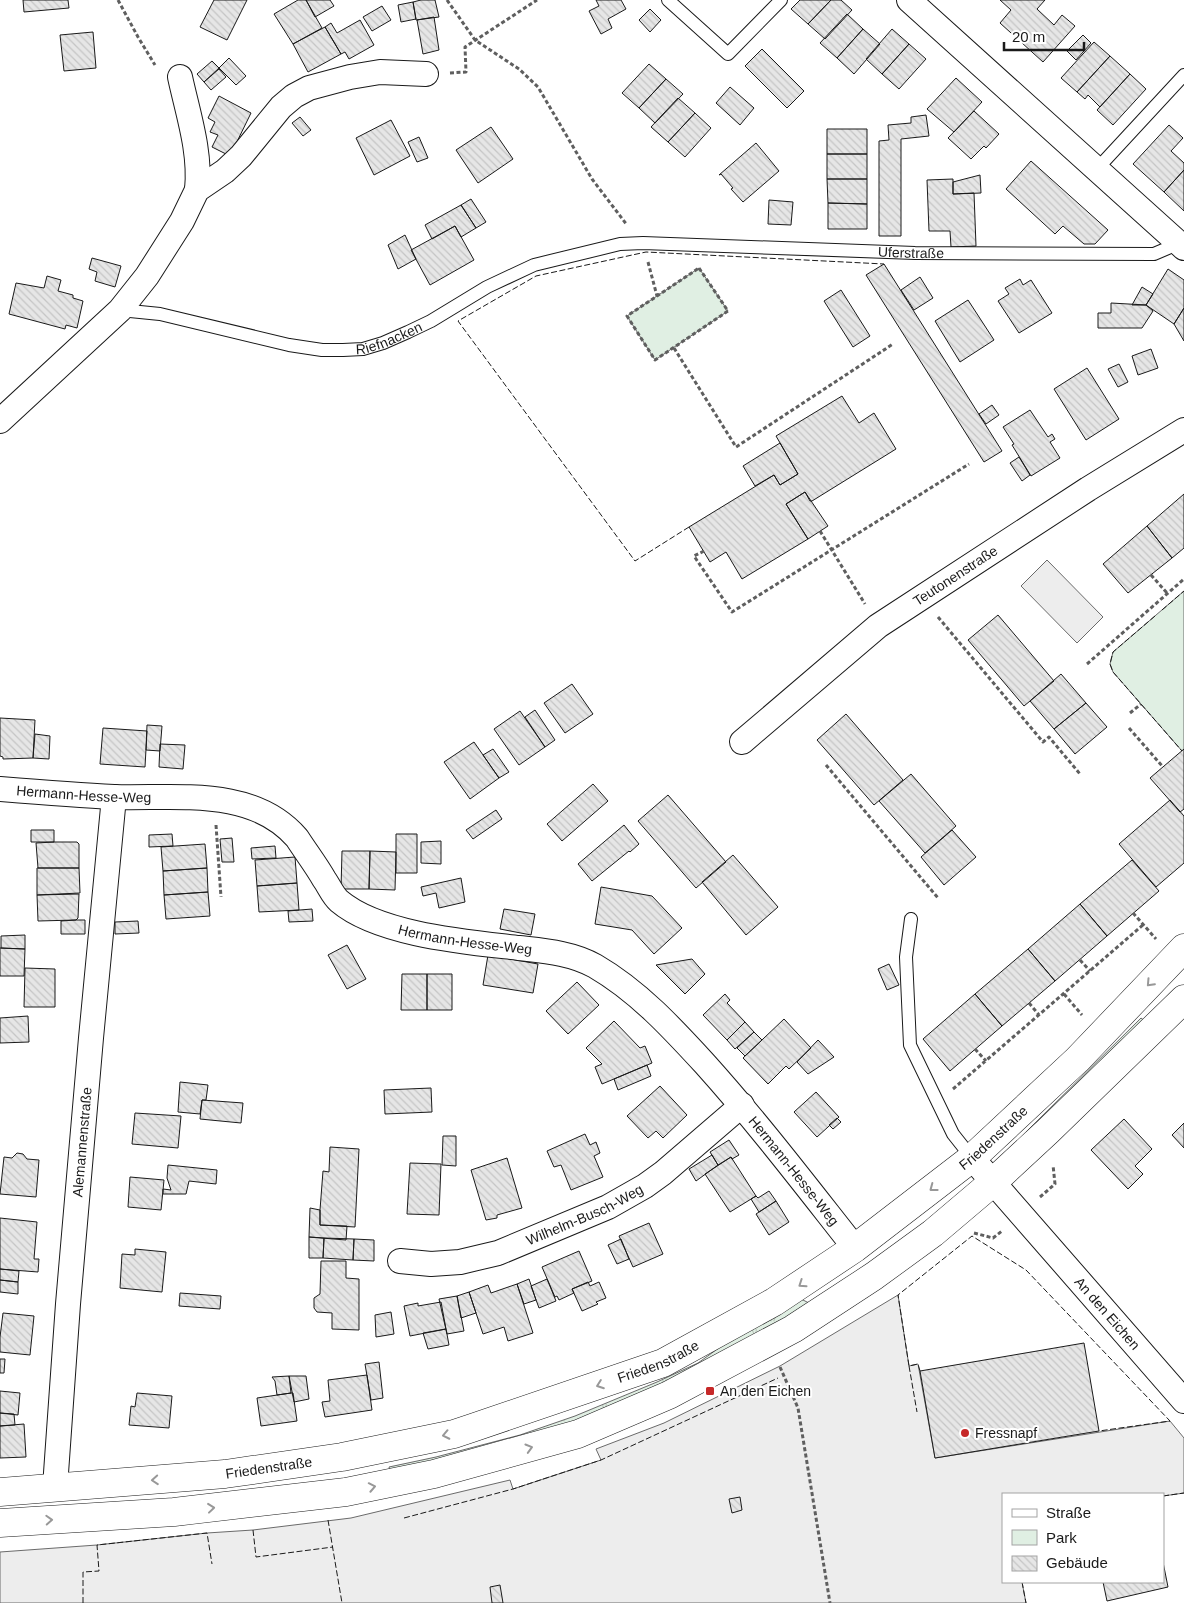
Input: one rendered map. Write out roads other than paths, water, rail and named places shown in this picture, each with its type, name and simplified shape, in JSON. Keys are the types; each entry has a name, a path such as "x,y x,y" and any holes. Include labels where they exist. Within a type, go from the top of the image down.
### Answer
{"main road":[{"name":"Friedenstraße","path":"0,1492 225,1474 342,1457 463,1431 663,1363 774,1302 855,1248 972,1158 1078,1059 1172,945"},
{"path":"0,1523 174,1512 346,1492 434,1474 578,1434 669,1395 793,1329 874,1276 933,1233 992,1182 1184,999"}],"street":[{"name":"Uferstraße","path":"909,0 1180,245"},
{"path":"198,190 242,156 281,107 294,96 309,88 350,77 380,72 426,74"},
{"path":"0,421 120,310 147,276 182,222 198,190 199,171 180,77"},
{"name":"Teutonenstraße","path":"742,742 878,626 1088,489 1184,430"},
{"name":"Hermann-Hesse-Weg","path":"0,789 114,797 214,798 249,806 282,823 298,838 337,900 348,908 381,924 396,929 460,940 557,953 594,966 627,988 658,1015 742,1105 855,1248"},
{"name":"Alemannenstraße","path":"56,1487 64,1361 90,1048 114,797"},
{"name":"Wilhelm-Busch-Weg","path":"400,1261 431,1264 460,1262 498,1253 608,1207 645,1186 663,1173 742,1105"},
{"name":"An den Eichen","path":"972,1158 1184,1401"}],"lane":[{"path":"668,0 728,54 781,0"},
{"path":"1097,169 1184,74"},
{"name":"Uferstraße","path":"643,243 915,253 1154,254 1180,245"},
{"name":"Riefnacken","path":"120,310 160,314 289,345 329,350 363,349 383,343 431,321 487,287 534,265 620,244 643,243"},
{"path":"911,919 906,957 910,1045 953,1134 972,1158"}],"place":[{"name":"An den Eichen","path":"710,1391"},
{"name":"Fressnapf","path":"965,1433"}]}
